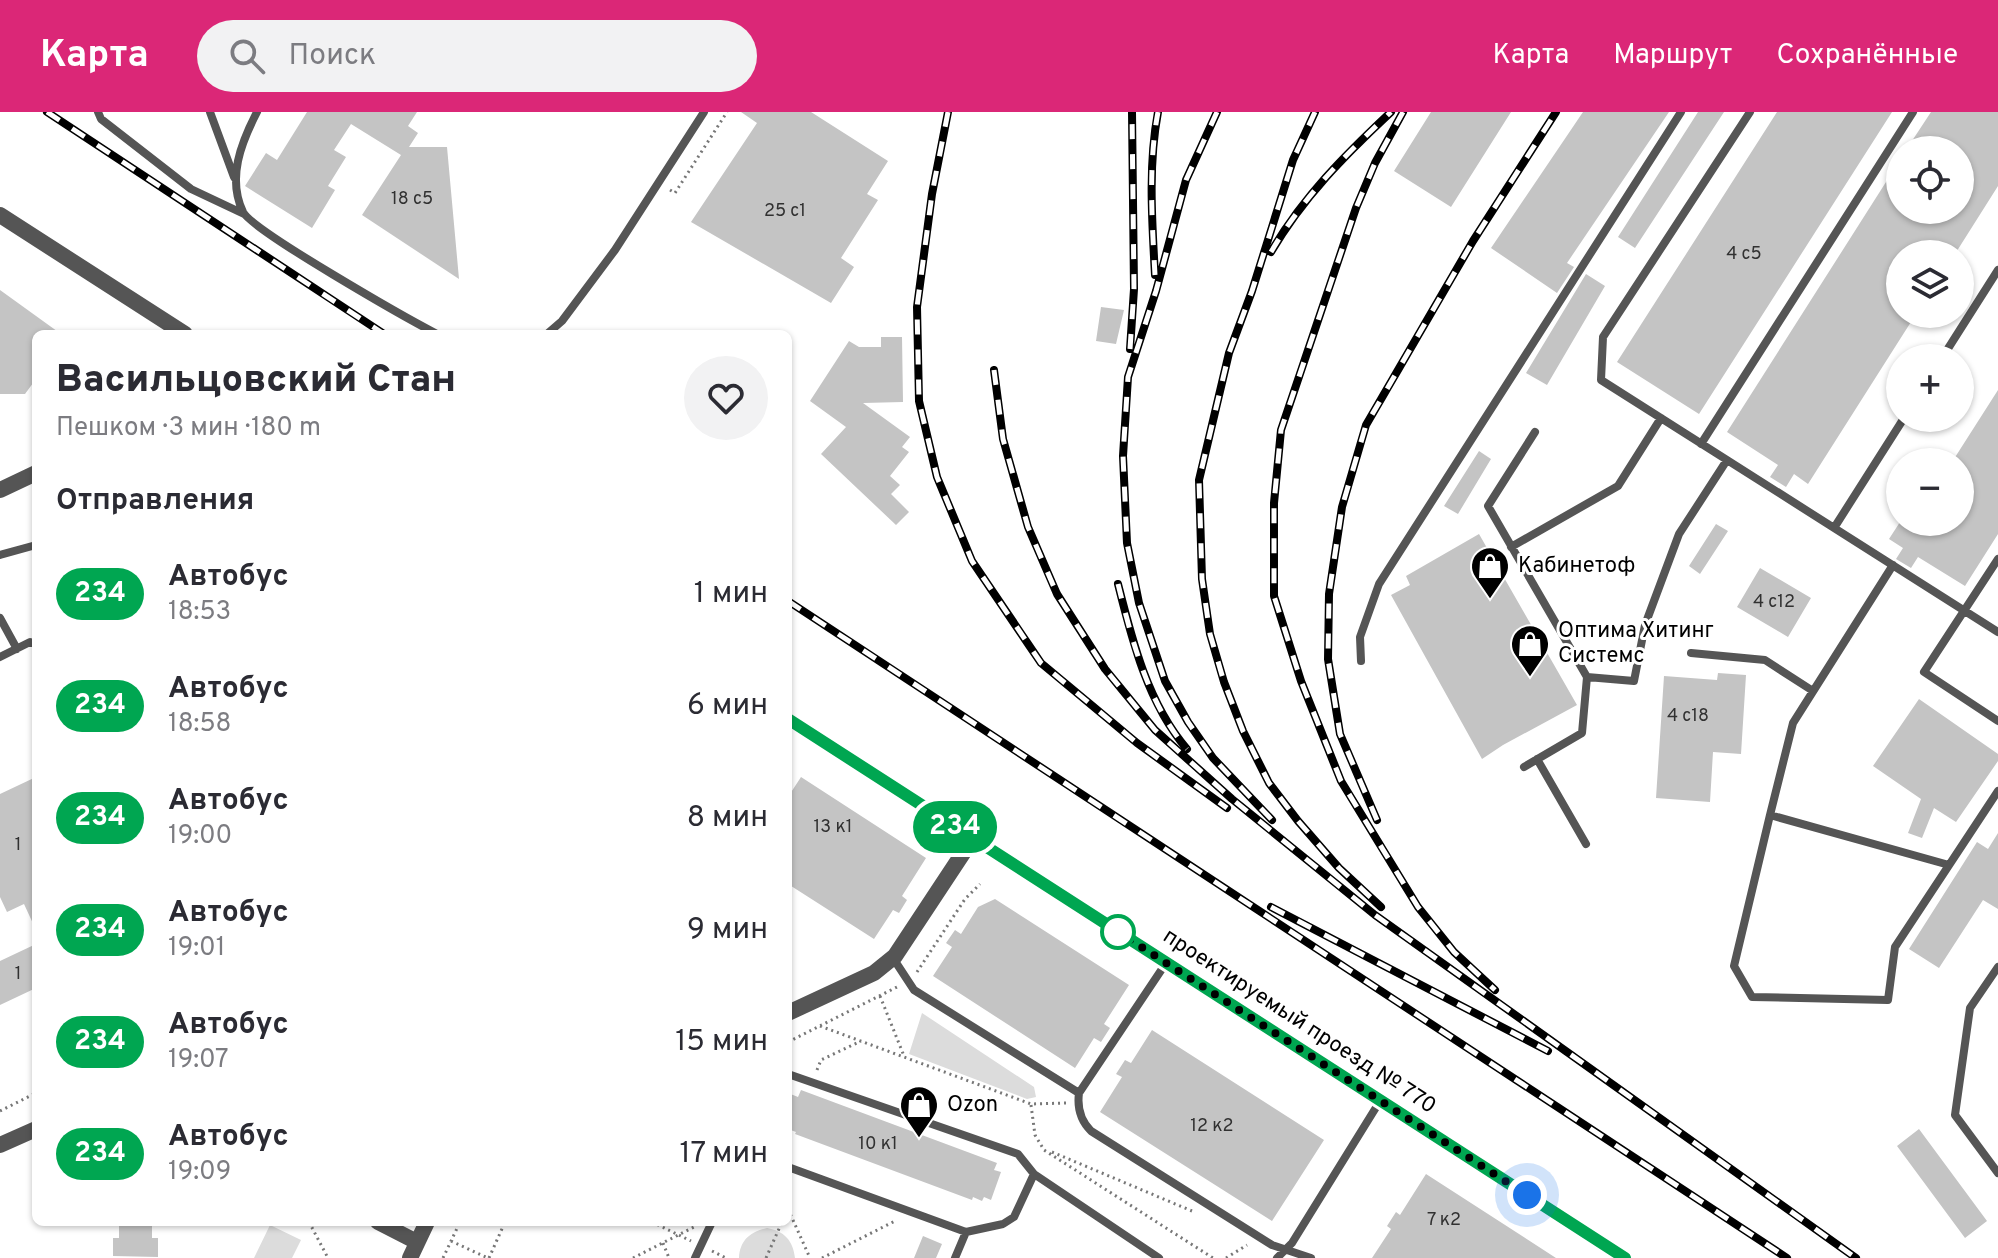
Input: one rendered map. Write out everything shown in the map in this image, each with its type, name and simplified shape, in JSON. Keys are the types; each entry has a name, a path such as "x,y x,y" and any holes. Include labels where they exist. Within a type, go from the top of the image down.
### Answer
{"street":[{"path":"0,215 179,330"},
{"path":"0,490 32,475"},
{"name":"проектируемый проезд № 770","path":"792,722 1625,1258"},
{"path":"792,1011 874,973 893,958 973,838"},
{"path":"0,1145 32,1131"},
{"path":"386,1226 417,1242"},
{"path":"410,1258 425,1226"}],"lane":[{"path":"98,112 101,119 191,189 244,214 290,247 430,330"},
{"path":"210,112 244,214"},
{"path":"234,178 245,136 257,112"},
{"path":"552,330 562,321 615,250 704,112"},
{"path":"1361,661 1360,637 1379,584 1681,112"},
{"path":"1750,112 1603,337 1601,380 1998,632"},
{"path":"1701,444 1913,112"},
{"path":"1951,344 1998,270"},
{"path":"1511,547 1618,486 1661,418"},
{"path":"1524,767 1582,733 1587,677 1488,506 1535,432"},
{"path":"1834,528 1895,432"},
{"path":"1587,677 1634,681 1645,625 1679,534 1727,460"},
{"path":"0,555 32,546"},
{"path":"1998,559 1924,672 1998,721"},
{"path":"1893,565 1793,723 1734,966 1752,997 1888,1000 1895,947 1998,791"},
{"path":"0,618 17,649"},
{"path":"0,657 32,643"},
{"path":"1691,653 1765,660 1813,691"},
{"path":"1537,759 1586,844"},
{"path":"1770,815 1949,865"},
{"path":"893,958 914,990 1079,1098"},
{"path":"1166,963 1079,1098 1082,1118 1091,1131 1258,1237 1311,1258"},
{"path":"1998,967 1970,1008 1955,1115 1998,1173"},
{"path":"792,1075 1018,1154 1034,1174 1159,1258"},
{"path":"1277,1258 1292,1243 1380,1101"},
{"path":"792,1168 966,1232 1003,1224 1014,1217 1034,1174"},
{"path":"695,1258 710,1226"},
{"path":"955,1258 966,1232"}],"path":[{"path":"675,193 727,112"},
{"path":"880,996 905,1057"},
{"path":"820,1026 1031,1104 1079,1098"},
{"path":"812,1082 821,1060 861,1041"},
{"path":"0,1111 32,1095"},
{"path":"1031,1104 1035,1135 1044,1150 1213,1258"},
{"path":"1044,1150 1209,1219 1216,1210"},
{"path":"822,1258 913,1212"},
{"path":"792,1218 810,1258"},
{"path":"311,1226 328,1258"},
{"path":"443,1258 458,1226"},
{"path":"451,1241 489,1258 503,1226"},
{"path":"633,1258 697,1226"},
{"path":"766,1258 780,1226"},
{"path":"1226,1258 1258,1237"},
{"path":"663,1243 669,1258"}],"shaded area":[{"path":"922,1013 1034,1087 1036,1097 1027,1099 909,1054"},
{"path":"270,1226 301,1240 292,1258 254,1258"},
{"path":"767,1228 787,1237 795,1258 739,1258 741,1246 747,1238"}],"building":[{"path":"307,112 417,112 408,126 418,133 409,147 447,147 459,279 362,215 401,155 351,124 334,150 346,157 328,186 335,190 312,228 245,186 266,153 277,160"},
{"path":"741,112 811,112 888,161 867,194 878,200 841,258 854,267 831,303 691,222 757,123"},
{"path":"1431,112 1511,112 1451,207 1394,171"},
{"path":"1583,112 1669,112 1567,263 1574,267 1557,293 1491,248"},
{"path":"1698,112 1724,112 1635,248 1618,237"},
{"path":"1777,112 1892,112 1699,414 1617,362"},
{"path":"1931,112 1998,112 1998,186 1974,224 1974,136 1915,136"},
{"path":"1886,182 1886,224 1974,224 1964,240 1886,240 1886,328 1907,328 1897,344 1886,344 1886,361 1808,484 1794,474 1786,487 1770,477 1778,465 1727,432"},
{"path":"1586,274 1605,286 1547,385 1526,373"},
{"path":"0,290 55,330 32,330 32,384 25,394 0,394"},
{"path":"1101,307 1124,310 1116,344 1096,341"},
{"path":"881,337 902,337 903,402 863,403 910,437 902,447 909,452 890,476 900,485 891,494 909,512 896,525 821,454 846,427 810,401 849,341 859,347 881,347"},
{"path":"1998,390 1998,534 1965,586 1918,557 1911,568 1896,559 1903,548 1889,539 1891,536 1974,536 1974,448 1961,448"},
{"path":"1479,451 1491,459 1458,514 1444,506"},
{"path":"1716,524 1728,531 1700,574 1689,566"},
{"path":"1479,534 1577,705 1482,759 1391,595 1410,585 1406,576"},
{"path":"1760,568 1811,598 1788,637 1737,607"},
{"path":"1718,673 1746,675 1741,754 1713,752 1710,802 1656,798 1664,676 1717,680"},
{"path":"1919,699 1998,754 1998,761 1956,822 1934,808 1922,838 1908,833 1921,799 1873,766"},
{"path":"801,777 926,858 902,896 907,900 899,913 893,910 874,939 792,887 792,791"},
{"path":"32,779 32,921 24,904 7,912 0,897 0,794"},
{"path":"1998,833 1998,909 1983,900 1939,968 1909,949 1977,842 1988,849"},
{"path":"995,899 1129,985 1104,1024 1110,1028 1101,1042 1094,1038 1075,1068 933,976 952,947 946,943 955,930 961,934 978,907"},
{"path":"32,946 32,990 0,1005 0,961"},
{"path":"1152,1030 1324,1140 1272,1221 1100,1112 1122,1077 1116,1074 1125,1060 1131,1063"},
{"path":"801,1090 997,1163 994,1170 1001,1172 991,1200 984,1197 982,1201 973,1197 972,1200 795,1134 792,1130 792,1095 798,1097"},
{"path":"1919,1129 1987,1221 1965,1238 1897,1146"},
{"path":"1426,1174 1556,1258 1372,1258 1391,1229 1387,1226 1396,1212 1400,1215"},
{"path":"119,1226 152,1226 152,1238 158,1238 158,1257 113,1256 113,1238 119,1238"},
{"path":"923,1236 942,1244 936,1258 914,1258"}],"railway":[{"path":"47,112 378,330"},
{"path":"948,112 932,194 917,307 919,401 937,477 972,561 1041,663 1137,743 1227,808"},
{"path":"1130,349 1134,289 1132,112"},
{"path":"1155,275 1152,173 1158,112"},
{"path":"1217,112 1186,180 1156,291 1128,377 1123,456 1127,543 1139,603 1165,681 1213,758 1272,820"},
{"path":"1315,112 1293,160 1229,353 1199,480 1202,579 1210,634 1224,682 1243,731 1269,783 1339,868 1381,907"},
{"path":"1271,252 1326,178 1391,112"},
{"path":"1403,112 1375,163 1356,208 1281,430 1274,503 1274,596 1301,681 1341,781 1418,907 1454,952 1495,990"},
{"path":"1377,820 1340,734 1328,659 1329,594 1342,507 1366,425 1473,241 1556,112"},
{"path":"994,370 1003,439 1028,527 1057,594 1105,669 1155,730 1232,799 1375,915 1856,1258"},
{"path":"1118,584 1143,671 1162,712 1187,749"},
{"path":"792,604 1787,1258"},
{"path":"1271,907 1548,1051"}],"bus line":[{"name":"234","path":"792,722 1625,1258"}],"place":[{"name":"Кабинетоф","path":"1490,600"},
{"name":"Оптима Хитинг Системс","path":"1530,678"},
{"name":"Ozon","path":"919,1139"}],"route":[{"path":"1118,932 1527,1195"}]}
